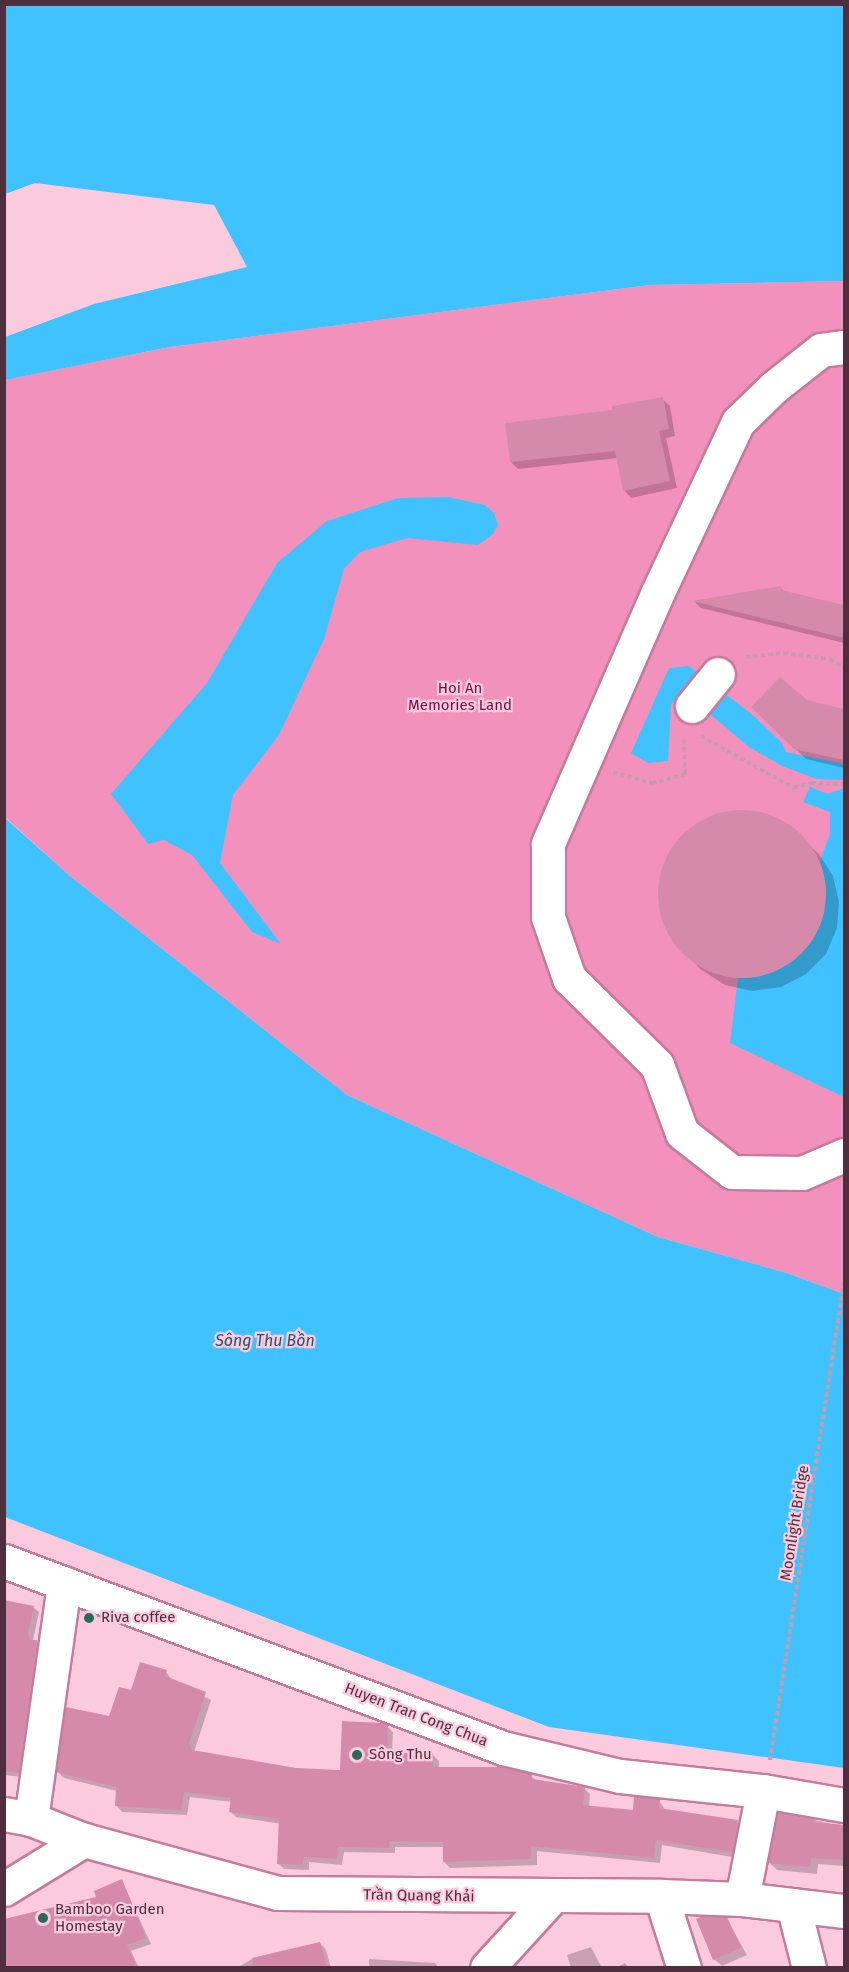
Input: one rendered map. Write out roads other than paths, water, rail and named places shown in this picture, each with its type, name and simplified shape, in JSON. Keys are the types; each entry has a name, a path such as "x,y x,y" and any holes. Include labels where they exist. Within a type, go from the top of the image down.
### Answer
{"street":[{"path":"844,347 821,351 774,387 738,422 584,759 548,844 548,917 569,978 657,1065 682,1132 732,1172 802,1173 844,1155"},
{"path":"687,716 718,674"},
{"name":"Huyen Tran Cong Chua","path":"4,1561 503,1748 620,1776 766,1779 844,1805"},
{"path":"18,1816 64,1583"},
{"path":"742,1899 766,1779"},
{"name":"Trần Quang Khải","path":"18,1816 84,1840 278,1893 551,1898 661,1896 742,1899 844,1911"},
{"path":"4,1889 84,1840"},
{"path":"661,1896 684,1968"},
{"path":"487,1968 551,1898"},
{"path":"793,1905 809,1968"}],"water":[{"path":"5,4 844,5 844,281 650,285 170,347 5,380 5,337 94,304 247,267 214,205 35,183 5,194"},
{"path":"448,497 485,505 494,513 498,525 493,534 478,545 407,538 360,552 344,569 324,639 279,735 233,795 220,863 281,944 252,932 192,855 164,840 148,844 111,794 207,683 277,563 327,521 398,498"},
{"path":"689,666 754,716 782,743 786,752 844,764 844,780 817,779 782,766 749,747 686,694 671,704 668,761 648,763 631,753 669,668"},
{"path":"810,787 828,794 844,788 844,1097 730,1043 738,978 767,974 792,961 812,940 824,914 826,887 820,861 830,834 830,812 803,802"},
{"name":"Sông Thu Bồn","path":"4,817 70,876 347,1095 658,1237 787,1273 844,1294 844,1768 549,1727 5,1517"}],"place":[{"name":"Riva coffee","path":"89,1618"},
{"name":"Sông Thu","path":"357,1755"},
{"name":"Bamboo Garden Homestay","path":"43,1918"}],"park label":[{"name":"Hoi An Memories Land","path":"460,696"}]}
